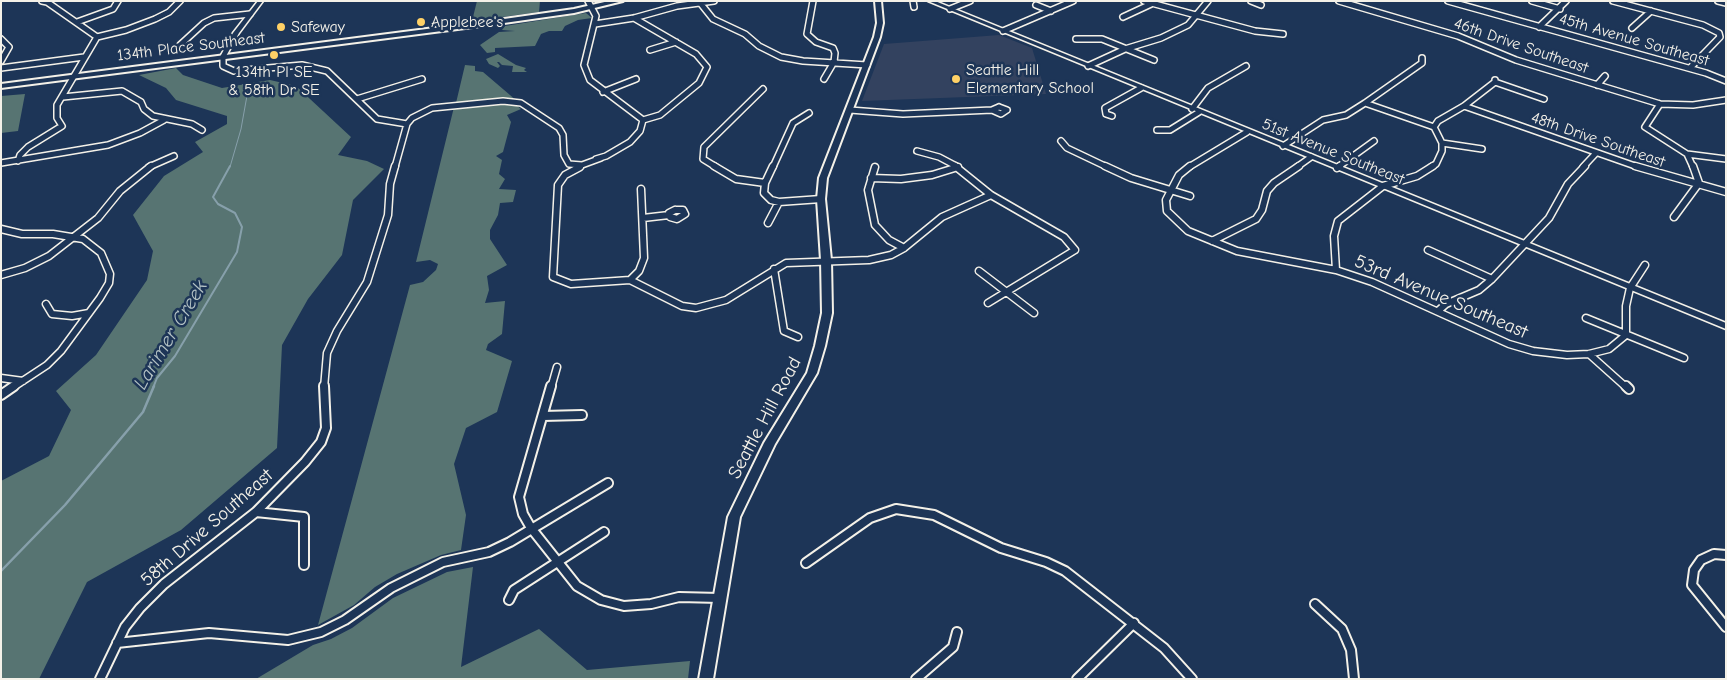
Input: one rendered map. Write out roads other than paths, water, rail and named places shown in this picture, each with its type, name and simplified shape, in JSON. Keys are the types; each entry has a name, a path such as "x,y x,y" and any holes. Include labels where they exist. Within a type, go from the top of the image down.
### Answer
{"main road":[{"name":"134th Place Southeast","path":"1,86 620,1"},
{"name":"Seattle Hill Road","path":"706,679 734,517 770,443 812,374 827,313 826,260 821,199 823,178 867,65 880,24 878,1"}],"street":[{"path":"42,1 47,2 78,22 97,37"},
{"path":"78,22 113,8 118,1"},
{"path":"97,37 126,30 155,19 169,12 180,1"},
{"path":"261,1 250,14 223,57 222,66 234,71 302,65 327,70 377,119 407,124 416,116 432,108 503,101 521,103 559,128 563,135 565,160 569,164 582,165"},
{"path":"595,24 634,18 664,8 714,1"},
{"path":"813,1 807,34 816,42 833,48 834,62 824,79"},
{"name":"51st Avenue Southeast","path":"930,1 1195,111 1726,326"},
{"path":"950,10 970,1"},
{"path":"1003,31 1073,1"},
{"path":"1144,1 1255,31 1283,34"},
{"path":"1088,66 1125,49 1171,34 1188,25 1198,16 1208,1"},
{"path":"1251,1 1261,5"},
{"name":"46th Drive Southeast","path":"1339,1 1466,38 1516,60 1660,104 1692,105 1719,102 1726,105"},
{"name":"45th Avenue Southeast","path":"1448,1 1690,68 1726,81"},
{"path":"1532,1 1560,9"},
{"path":"1538,26 1560,9 1566,1"},
{"path":"1613,1 1713,29 1719,33 1720,37 1690,68"},
{"path":"1718,1 1726,2"},
{"path":"590,4 596,16 584,65 590,80 603,92 643,120"},
{"path":"701,4 713,19 745,34 754,43 773,54 789,60 867,65"},
{"path":"1123,17 1151,4"},
{"path":"1036,5 1051,11"},
{"path":"1632,28 1651,11"},
{"path":"180,45 209,21 223,16 250,14"},
{"path":"634,18 696,54 707,67 699,83 660,115 643,120"},
{"path":"18,161 20,155 28,147 62,126 55,112 97,37"},
{"path":"1,39 9,46 1,61"},
{"path":"1076,39 1102,39 1154,60"},
{"path":"650,50 676,42"},
{"path":"1,68 84,58"},
{"path":"1283,146 1323,120 1346,115 1366,103 1422,63 1422,58"},
{"path":"1157,130 1170,130 1195,111 1208,88 1246,66"},
{"path":"1597,85 1605,76"},
{"path":"357,99 422,79"},
{"path":"603,92 636,79"},
{"path":"1434,127 1438,121 1464,106 1495,81 1544,99"},
{"path":"1112,116 1106,114 1105,108 1141,88"},
{"path":"763,89 704,147 702,154 703,159 736,179 765,183"},
{"path":"63,97 122,91 132,95 141,102 144,109 164,120 192,124 202,130"},
{"path":"1719,102 1726,100"},
{"path":"1336,270 1334,236 1338,221 1382,186 1427,171 1436,164 1442,151 1442,143 1434,127 1366,103"},
{"path":"1660,104 1645,127 1650,132 1687,154 1726,159"},
{"name":"48th Drive Southeast","path":"1464,106 1596,153 1674,178 1699,183 1726,192"},
{"path":"850,110 903,114 992,110"},
{"path":"809,113 793,123 765,183 764,193 771,200 779,202 821,199"},
{"path":"1,163 108,145 140,133 164,120"},
{"path":"643,120 640,131 630,142 601,158 570,171 560,180 558,185 553,277 571,284 630,280 682,306 696,308 726,300 786,263 826,260 869,260 891,255 904,248 942,217 991,195"},
{"name":"58th Drive Southeast","path":"100,679 125,627 140,608 164,584 201,557 256,512 305,462 321,442 326,428 324,379 327,353 336,330 367,282 388,215 390,184 407,124"},
{"path":"1170,190 1179,175 1191,165 1247,132"},
{"path":"1061,141 1067,148 1131,178 1190,196"},
{"path":"1337,168 1374,141"},
{"path":"1442,143 1482,148"},
{"path":"917,151 939,157 958,167 991,195 1064,237 1075,250 988,303"},
{"path":"1438,311 1446,304 1479,290 1525,245 1549,218 1568,184 1596,153"},
{"path":"1674,218 1699,183 1695,168 1687,154"},
{"path":"1,275 38,262 98,218 120,191 135,177 155,163 174,156"},
{"path":"1212,241 1256,219 1262,210 1267,191 1274,183 1311,157"},
{"path":"565,160 580,163 601,158"},
{"path":"875,167 868,190 875,225 889,240 904,248"},
{"path":"871,178 901,180 932,175 958,167"},
{"path":"630,280 639,271 644,258 641,189"},
{"name":"53rd Avenue Southeast","path":"1170,190 1166,200 1167,211 1188,231 1259,257 1336,270 1372,282 1509,344 1554,354 1589,354 1609,349 1626,334"},
{"path":"768,223 779,202"},
{"path":"643,218 669,215"},
{"path":"1,229 22,234 53,234 83,239 96,247 110,274 109,283 61,350 47,365 1,395"},
{"path":"1428,250 1492,278"},
{"path":"1626,334 1626,306 1630,288 1645,265"},
{"path":"774,269 784,331 798,337"},
{"path":"979,271 1008,290 1034,313"},
{"path":"46,304 52,314 72,316 89,313"},
{"path":"1586,318 1684,358"},
{"path":"1589,354 1629,389"},
{"path":"557,367 519,497 523,514 531,528 556,562 577,586 601,600 624,606 651,604 679,597 720,598"},
{"path":"1,378 24,381"},
{"path":"542,416 582,414"},
{"path":"117,643 209,633 288,640 321,632 345,620 405,580 443,562 489,552 510,542 608,483"},
{"path":"806,563 870,518 896,509 934,515 1001,548 1046,562 1065,571 1164,648 1192,679"},
{"path":"256,512 304,517 304,565"},
{"path":"509,600 514,590 604,532"},
{"path":"1726,555 1714,554 1701,560 1694,570 1692,585 1726,627"},
{"path":"1315,604 1342,629 1351,650 1354,679"},
{"path":"1078,679 1134,623"},
{"path":"916,679 953,647 957,632"}],"waterway":[{"name":"Larimer Creek","path":"230,167 241,129 248,90 243,85"},
{"name":"Larimer Creek","path":"153,388 157,378 175,356 237,252 242,227 235,213 218,204 213,197 230,166"},
{"name":"Larimer Creek","path":"1,571 65,505 143,412 154,386"}],"place":[{"name":"Applebee's","path":"421,22"},
{"name":"Safeway","path":"281,27"},
{"name":"134th Pl SE & 58th Dr SE","path":"274,55"},
{"name":"Seattle Hill Elementary School","path":"956,79"}]}
